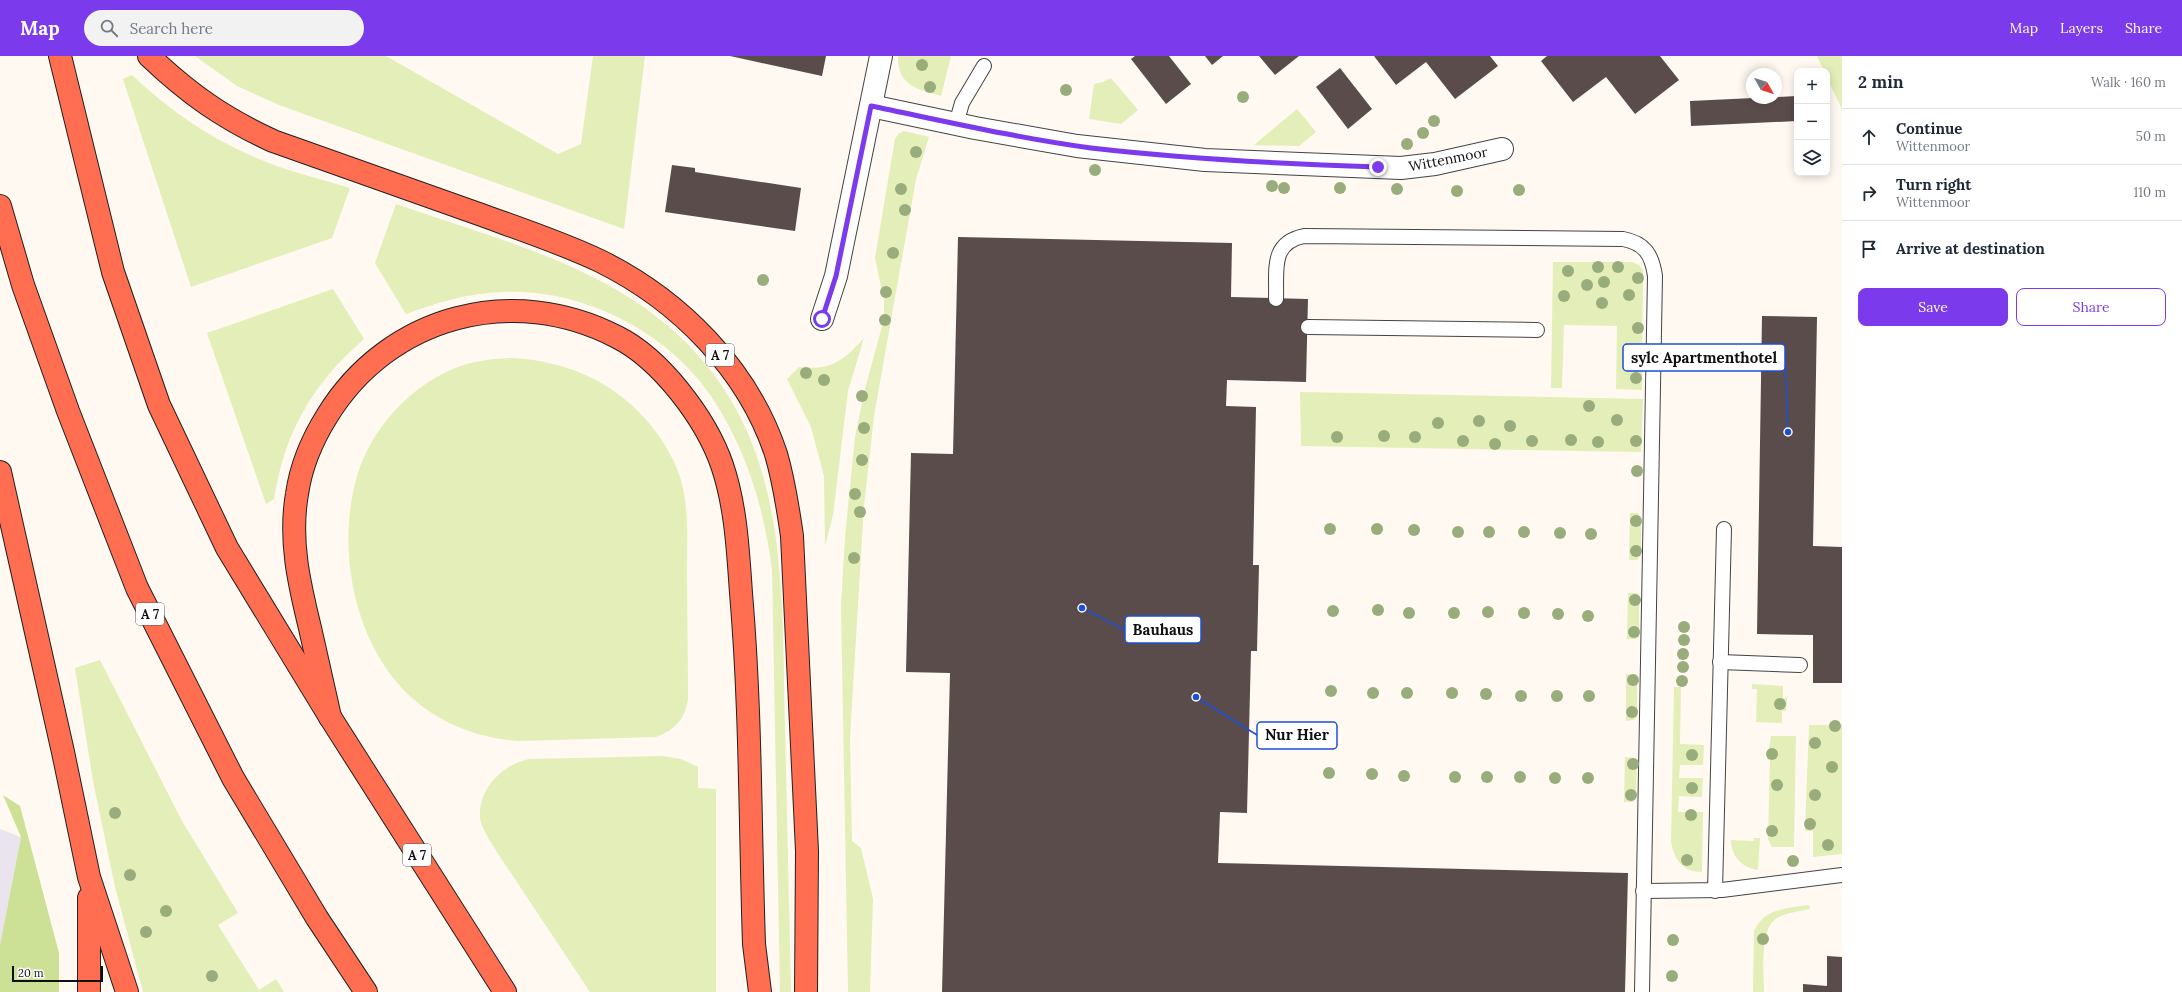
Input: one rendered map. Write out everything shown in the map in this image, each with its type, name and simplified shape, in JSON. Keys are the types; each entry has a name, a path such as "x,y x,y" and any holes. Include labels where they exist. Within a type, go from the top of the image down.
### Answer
{"highway":[{"name":"A 7","path":"60,56 114,272 159,405 227,548 330,717 494,978 505,992"},
{"name":"A 7","path":"148,56 177,83 208,107 240,126 273,141 548,239 600,261 637,282 682,315 712,344 738,378 758,413 775,453 786,491 792,536 807,851 806,992"},
{"name":"A 7","path":"0,206 30,308 68,411 137,588 233,778 317,918 366,992"},
{"path":"330,717 296,568 293,527 297,493 304,463 316,434 334,404 355,377 381,353 408,336 438,324 468,316 501,312 540,313 592,326 620,338 648,359 693,408 707,431 722,466 736,527 745,638 754,944 760,992"},
{"path":"0,472 63,752 89,877 127,992"},
{"path":"89,877 90,992"},
{"path":"752,992 756,962"}],"street":[{"path":"822,319 836,276 881,56"},
{"name":"Wittenmoor","path":"871,106 956,124 1090,148 1229,161 1401,168 1435,164 1502,149"}],"lane":[{"path":"956,124 962,103 984,66"},
{"path":"1276,299 1277,262 1281,247 1291,238 1304,236 1622,238 1633,241 1640,246 1653,261 1655,284 1642,992"},
{"path":"1308,327 1537,330"},
{"path":"1715,891 1724,529"},
{"path":"1720,662 1800,665"},
{"path":"1643,891 1715,891 1842,875"}],"shaded area":[{"path":"0,829 21,837 0,945"}],"green space":[{"path":"195,56 386,56 558,154 581,144 593,56 645,56 624,229 279,105 237,86"},
{"path":"898,56 951,56 941,96 910,85 901,74"},
{"path":"1817,56 1842,56 1842,109 1830,84 1830,68 1823,68"},
{"path":"132,75 159,99 188,121 219,140 276,166 350,188 332,238 191,287 123,79"},
{"path":"1111,78 1138,110 1121,124 1089,119 1094,84"},
{"path":"1297,109 1316,132 1299,146 1254,145"},
{"path":"904,131 929,137 916,179 874,416 864,506 850,737 852,841 861,848 873,899 870,992 848,992 841,606 845,537 855,437 865,389 884,319 884,301 875,258 895,139 899,133"},
{"path":"396,204 492,236 556,260 617,290 645,308 693,350 728,395 752,444 768,496 777,551 782,608 784,666 791,992 780,992 772,569 769,546 752,479 734,436 711,396 693,373 671,352 646,333 620,318 591,306 562,297 533,293 503,292 478,294 454,299 406,314 375,263"},
{"path":"1553,262 1632,262 1639,265 1643,270 1642,390 1616,389 1617,326 1564,325 1562,388 1551,388"},
{"path":"333,289 364,339 346,355 330,373 304,410 285,452 274,499 266,504 207,333"},
{"path":"864,338 848,391 833,515 825,546 824,476 811,427 787,379 799,367 820,367 836,363"},
{"path":"512,358 553,364 590,377 608,387 624,398 653,428 667,448 677,469 682,484 687,516 688,699 682,718 678,723 669,731 656,737 518,741 489,737 461,728 435,715 411,697 391,675 374,649 362,620 354,590 349,558 349,527 352,496 360,467 375,436 385,422 409,397 438,377 467,364"},
{"path":"1300,392 1643,399 1641,452 1301,446"},
{"path":"1630,513 1638,513 1641,517 1641,555 1637,560 1629,560"},
{"path":"1628,593 1637,593 1639,597 1639,636 1636,639 1627,639"},
{"path":"100,660 182,821 238,913 218,925 259,990 276,979 284,992 143,992 115,887 93,781 75,668"},
{"path":"1626,674 1635,675 1637,677 1637,717 1634,720 1626,721"},
{"path":"1752,684 1783,686 1783,698 1787,698 1786,711 1782,711 1782,723 1756,722 1757,689 1752,689"},
{"path":"1674,687 1681,687 1680,744 1704,745 1703,765 1680,765 1679,778 1703,778 1702,797 1679,796 1678,812 1703,812 1702,872 1689,870 1684,867 1677,859 1672,848"},
{"path":"1809,725 1842,725 1842,854 1813,857 1813,831 1805,831"},
{"path":"1771,736 1796,736 1794,847 1772,847 1768,839 1770,760 1767,759"},
{"path":"662,756 681,759 698,767 698,788 716,789 716,992 590,992 488,838 480,818 480,807 483,797 494,779 502,772 511,766 530,759"},
{"path":"1625,757 1634,758 1637,761 1636,797 1633,802 1624,802"},
{"path":"3,795 20,806 59,953 59,992 0,992 0,945 21,837"},
{"path":"1754,838 1760,838 1758,870 1747,867 1738,860 1733,851 1731,840 1754,841"},
{"path":"1809,905 1810,909 1793,912 1777,918 1771,923 1767,931 1765,941 1763,963 1764,992 1753,992 1754,931 1758,923 1770,913 1777,910"}],"building":[{"path":"730,56 826,56 822,76"},
{"path":"1135,56 1169,56 1191,84 1166,104 1131,59"},
{"path":"1205,56 1223,56 1212,65"},
{"path":"1259,56 1299,56 1275,75"},
{"path":"1374,56 1490,56 1498,66 1455,99 1426,62 1396,85"},
{"path":"1547,56 1660,56 1679,80 1635,114 1606,77 1573,102 1541,61"},
{"path":"1340,68 1372,109 1348,129 1316,87"},
{"path":"1794,96 1794,121 1691,126 1690,101 1746,98 1746,104 1782,104 1782,97"},
{"path":"672,165 695,168 695,172 801,188 795,231 665,212"},
{"path":"958,237 1232,243 1231,297 1308,299 1306,382 1227,380 1226,406 1256,407 1253,565 1259,565 1257,651 1251,651 1247,813 1220,812 1218,863 1628,873 1625,992 942,992 950,673 906,672 911,453 953,454"},
{"path":"1762,316 1817,317 1813,546 1842,547 1842,683 1813,683 1813,635 1757,634"},
{"path":"1827,956 1842,957 1842,992 1803,992 1803,984 1827,986"}],"place":[{"name":"sylc Apartmenthotel","path":"1788,432"},
{"name":"Bauhaus","path":"1082,608"},
{"name":"Nur Hier","path":"1196,697"}],"route":[{"path":"822,319 836,276 871,106 975,128 1090,148 1205,160 1378,167"}]}
